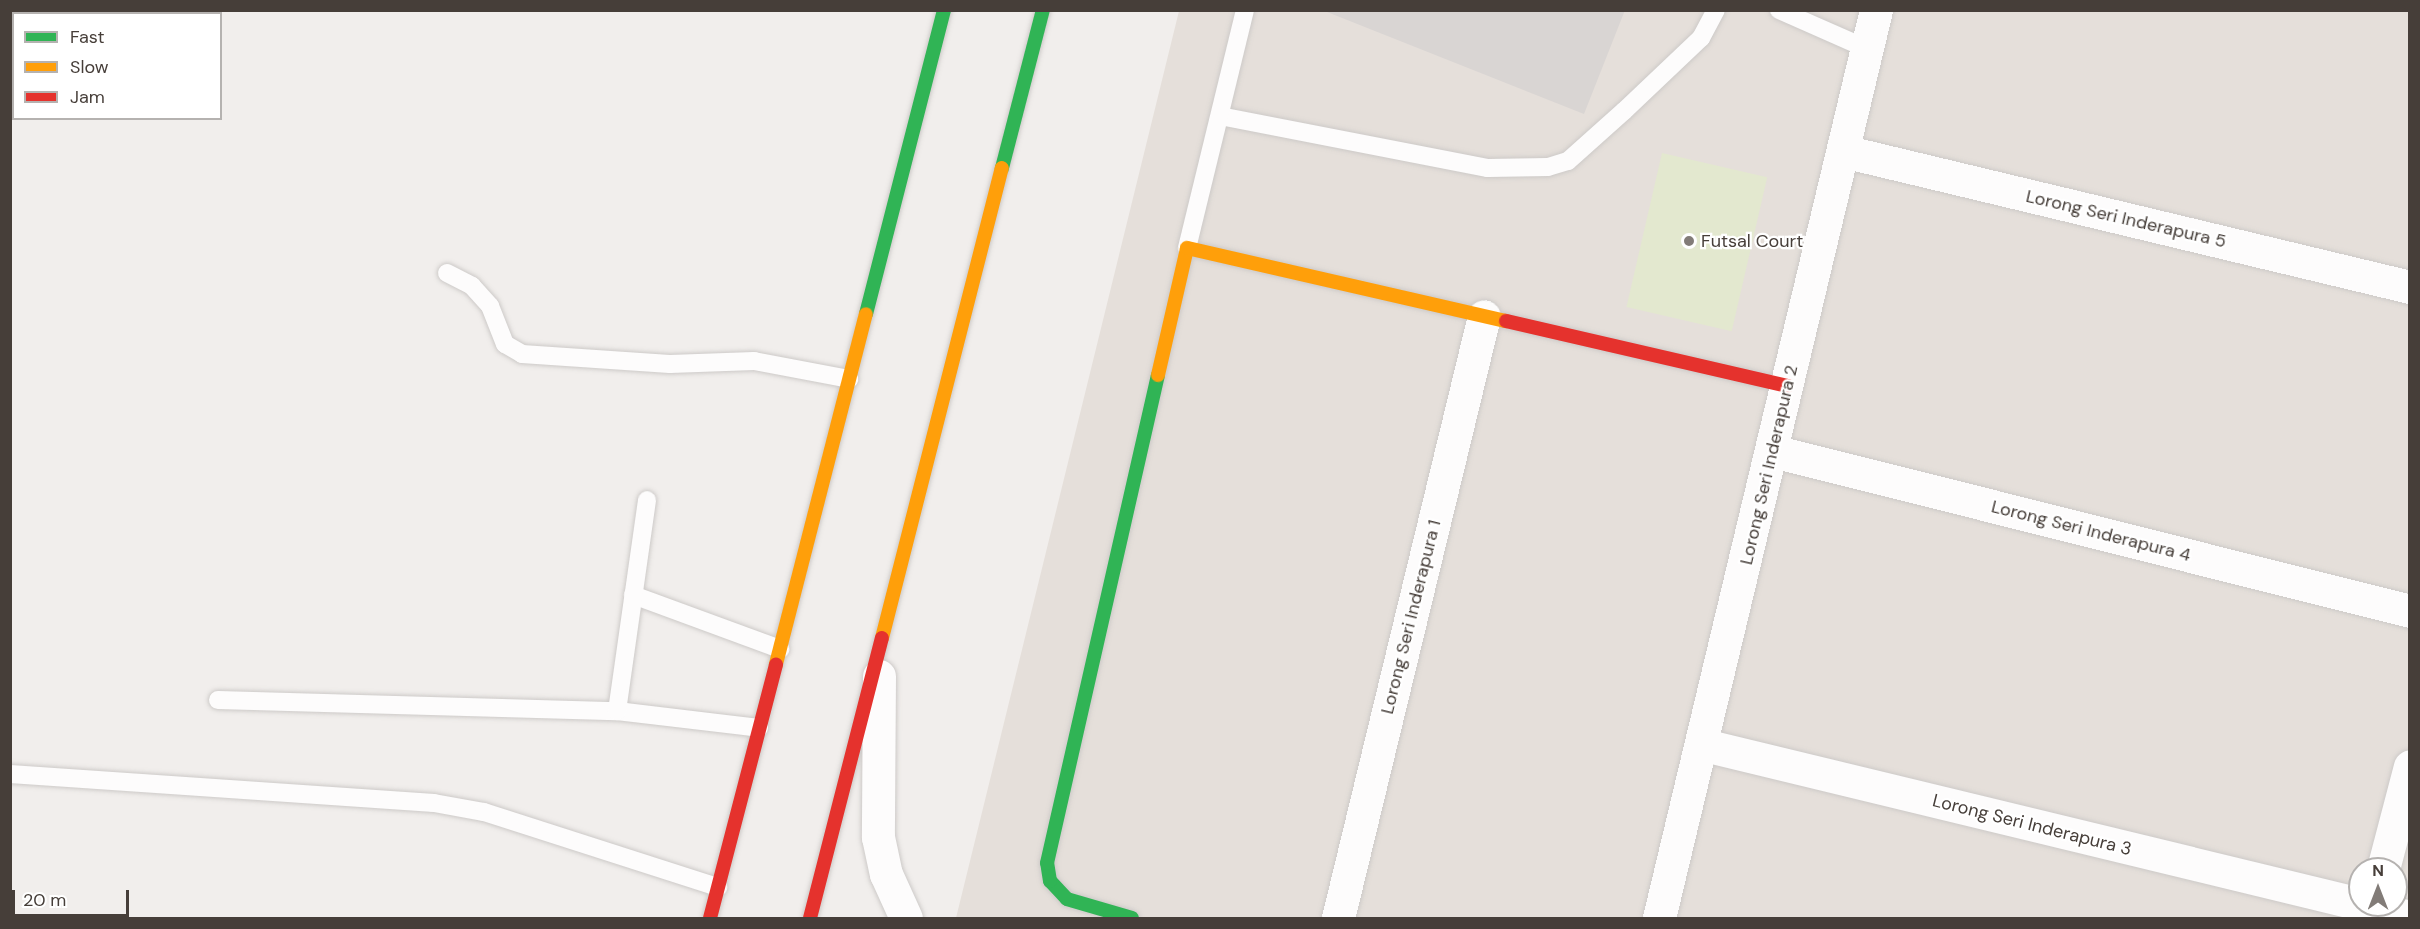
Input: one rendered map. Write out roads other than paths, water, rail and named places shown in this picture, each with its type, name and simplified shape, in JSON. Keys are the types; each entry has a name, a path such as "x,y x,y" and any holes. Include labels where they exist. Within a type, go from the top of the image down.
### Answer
{"main road":[{"path":"710,918 944,10"},
{"path":"810,918 1043,10"},
{"path":"1132,918 1067,899 1050,881 1047,863 1187,248 1787,386"}],"street":[{"name":"Lorong Seri Inderapura 2","path":"1659,918 1704,745 1876,10"},
{"name":"Lorong Seri Inderapura 5","path":"1843,151 2409,287"},
{"name":"Lorong Seri Inderapura 1","path":"1338,918 1484,316"},
{"name":"Lorong Seri Inderapura 4","path":"1773,451 2409,611"},
{"path":"879,647 878,837 886,874 906,918"},
{"name":"Lorong Seri Inderapura 3","path":"1704,745 2348,900"},
{"path":"2387,857 2409,766"}],"lane":[{"path":"1187,248 1245,10"},
{"path":"1220,116 1488,168 1548,167 1568,161 1624,111 1701,38 1716,10"},
{"path":"1779,10 1866,48"},
{"path":"447,273 484,299 505,345 522,354 648,363 754,361 849,379"},
{"path":"617,711 647,500"},
{"path":"633,595 780,649"},
{"path":"218,700 617,711 759,728"},
{"path":"10,774 434,803 484,812 718,887"}],"place":[{"name":"Futsal Court","path":"1689,241"}]}
